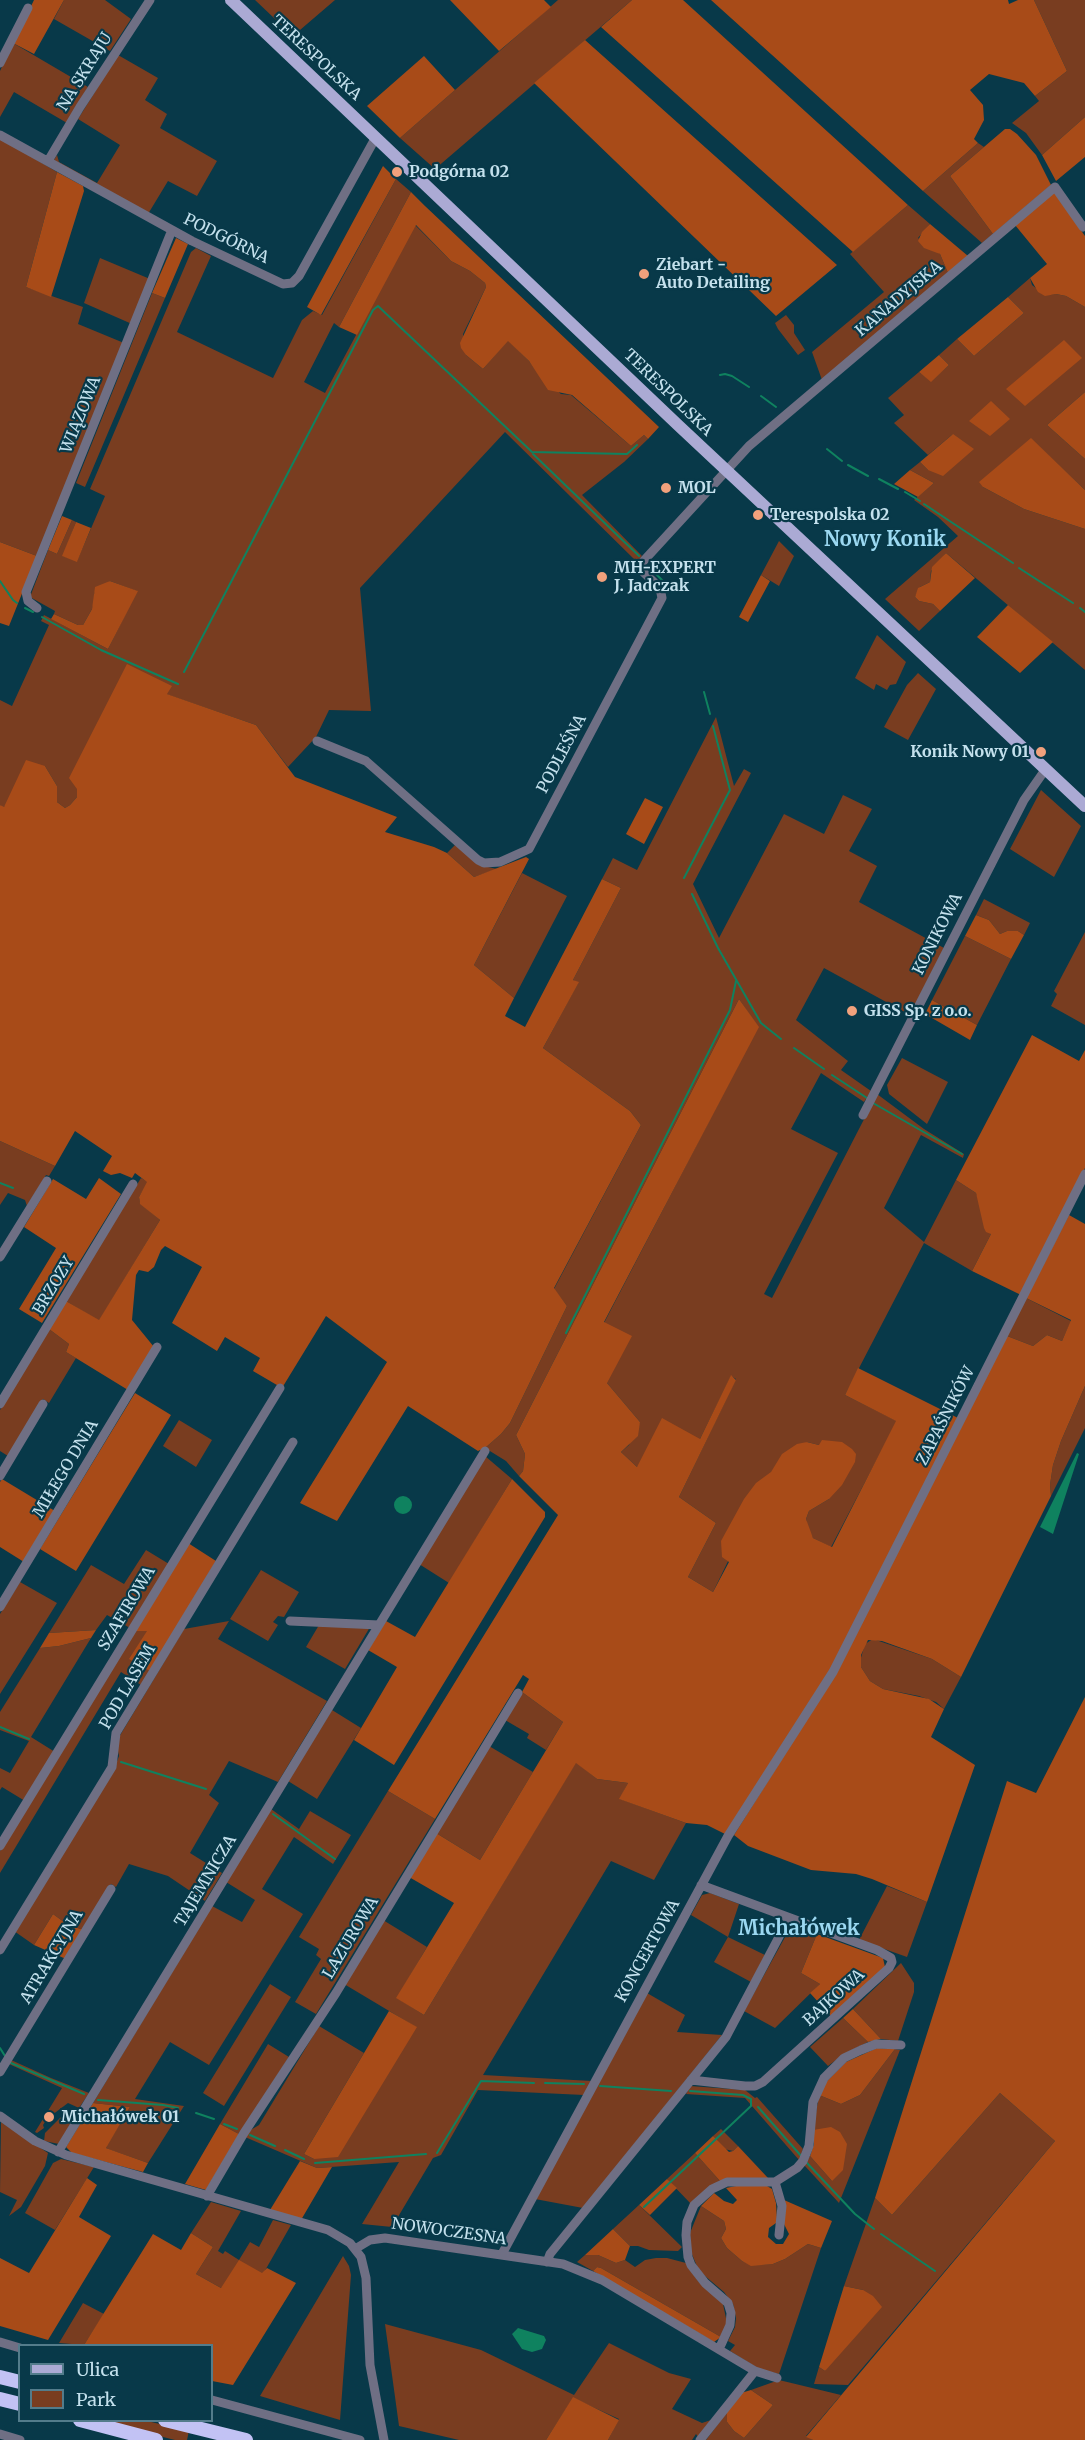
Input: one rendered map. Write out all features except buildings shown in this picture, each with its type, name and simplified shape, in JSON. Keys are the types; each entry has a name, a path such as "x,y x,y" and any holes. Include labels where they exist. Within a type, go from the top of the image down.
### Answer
{"highway":[{"path":"0,2377 18,2382"},
{"path":"0,2399 18,2404"},
{"path":"85,2422 156,2440"},
{"path":"169,2422 246,2440"}],"main road":[{"name":"TERESPOLSKA","path":"231,0 726,471 1085,806"}],"street":[{"name":"NA SKRAJU","path":"48,161 80,107 150,0"},
{"path":"0,63 28,8"},
{"name":"PODGÓRNA","path":"0,135 172,230 284,284 292,283 299,276 376,137"},
{"name":"KANADYJSKA","path":"726,471 749,446 1055,187 1083,227 1085,226"},
{"name":"WIĄZOWA","path":"37,608 28,601 26,592 172,230"},
{"name":"PODLEŚNA","path":"317,741 366,761 478,860 484,863 500,862 529,849 662,598 660,588 638,567 726,471"},
{"name":"KONIKOWA","path":"863,1115 1024,800 1045,770"},
{"name":"ZAPAŚNIKÓW","path":"833,1672 1085,1174"},
{"path":"0,1257 47,1180"},
{"name":"BRZOZY","path":"0,1404 133,1184"},
{"name":"MIŁEGO DNIA","path":"0,1607 158,1347"},
{"name":"SZAFIROWA","path":"0,1846 280,1388"},
{"path":"0,1476 43,1404"},
{"name":"POD LASEM","path":"0,1950 112,1767 116,1733 293,1442"},
{"name":"TAJEMNICZA","path":"58,2152 485,1450"},
{"path":"290,1621 379,1625"},
{"name":"KONCERTOWA","path":"502,2254 728,1836 833,1672"},
{"name":"LAZUROWA","path":"207,2196 244,2133 336,1993 518,1693"},
{"name":"BAJKOWA","path":"691,2080 745,2086 755,2086 763,2082 891,1966 892,1960 886,1954 701,1885"},
{"name":"ATRAKCYJNA","path":"0,2072 111,1889"},
{"path":"548,2262 550,2254 726,2037 789,1918"},
{"path":"719,2349 730,2325 731,2313 728,2303 705,2283 688,2257 686,2235 691,2211 700,2199 727,2182 775,2182 797,2168 803,2161 809,2146 813,2102 824,2078 844,2058 876,2044 901,2045"},
{"path":"0,2116 22,2132 58,2152 342,2236 361,2257 366,2278 370,2365 383,2438"},
{"path":"775,2182 782,2206 779,2235"},
{"name":"NOWOCZESNA","path":"355,2249 369,2240 385,2238 563,2264 588,2273 755,2371 777,2378"},
{"path":"0,2342 18,2347"},
{"path":"700,2440 755,2371"},
{"path":"213,2400 360,2440"},
{"path":"0,2434 20,2440"}],"green space":[{"path":"64,0 105,0 131,19 110,51 54,19"},
{"path":"255,0 335,0 293,36"},
{"path":"558,0 632,0 435,169 400,138"},
{"path":"1034,0 1085,0 1085,117 1042,155 1026,133 1012,123 1039,101 1035,96 1067,71"},
{"path":"13,43 88,87 67,123 14,92 0,117 0,71"},
{"path":"118,55 158,78 145,100 167,114 160,128 217,161 197,196 168,181 148,214 54,160 57,155 59,162 97,183 120,145 78,119"},
{"path":"0,138 57,172 26,287 83,307 78,324 124,343 37,556 0,542"},
{"path":"978,143 984,147 950,176 993,234 982,243 923,191"},
{"path":"396,179 411,192 339,327 334,323 304,382 325,393 415,225 451,261 470,271 485,283 486,287 463,334 466,355 483,369 508,340 539,375 561,394 571,395 631,446 644,435 648,439 624,462 582,495 642,556 637,562 505,432 360,588 371,711 329,710 316,737 288,767 256,725 166,694 171,686 77,789 77,797 70,805 65,808 57,802 57,786 45,766 3,808 0,805 0,700 12,706 49,625 41,621 44,615 108,649 137,591 110,581 94,593 92,609 83,625 54,614 55,611 30,597 48,550 57,554 72,520 76,522 63,556 77,561 105,496 90,489 191,252 196,248 211,256 177,332 273,378 302,320 313,311 322,315"},
{"path":"908,205 930,224 918,238 940,254 948,273 822,380 812,352 884,292 850,254"},
{"path":"100,258 150,279 132,324 84,303"},
{"path":"1030,278 1032,285 1045,295 1066,296 1085,307 1085,392 1047,425 1085,459 1085,490 1031,439 983,487 1024,509 1085,529 1085,670 946,553 931,571 930,582 920,587 915,597 919,601 933,604 940,611 919,631 885,599 958,536 938,517 914,500 934,483 910,470 920,462 928,470 953,434 928,455 894,423 904,415 888,398 919,372 931,381 949,365 939,355 957,339 974,356 1024,313 1008,297"},
{"path":"152,293 165,298 85,487 76,483"},
{"path":"786,315 794,325 794,333 805,350 798,355 775,323"},
{"path":"779,541 794,556 779,586 761,575"},
{"path":"877,635 906,662 896,684 890,685 887,690 876,684 874,690 855,678"},
{"path":"918,673 936,689 908,740 884,727 907,685"},
{"path":"716,717 734,786 744,769 751,773 693,884 719,938 784,814 824,834 843,795 872,809 849,851 877,866 859,902 944,948 910,1015 824,968 796,1020 848,1061 841,1070 871,1091 864,1102 821,1073 791,1129 838,1153 764,1294 772,1298 877,1094 924,1129 964,1154 963,1158 921,1135 884,1208 924,1242 956,1180 976,1193 991,1234 972,1271 924,1243 845,1395 897,1421 831,1547 813,1538 808,1529 806,1519 809,1511 829,1499 819,1445 807,1442 776,1465 713,1592 688,1577 716,1523 679,1497 736,1379 731,1376 700,1439 637,1467 621,1452 629,1445 640,1422 607,1383 604,1323 758,1027 739,999 516,1435 525,1454 523,1471 519,1476 506,1461 485,1448 510,1423 567,1306 554,1289 641,1125 630,1111 543,1048 578,983 573,980 621,888 602,879 613,858 637,870"},
{"path":"1041,790 1081,826 1054,877 1010,849"},
{"path":"457,843 479,865 497,869 474,877 447,853"},
{"path":"522,873 567,896 514,998 474,965"},
{"path":"984,899 1030,923 1024,935 1018,931 1007,931 1000,934 989,920 976,915"},
{"path":"1085,932 1085,1025 1051,1006 1057,994 1054,991"},
{"path":"965,936 1011,959 977,1025 932,1000"},
{"path":"902,1058 948,1082 927,1124 889,1094 887,1085"},
{"path":"0,1141 55,1166 49,1176 46,1175 27,1206 25,1200 8,1193 0,1205"},
{"path":"141,1178 148,1182 139,1197 140,1203 160,1220 99,1321 66,1301"},
{"path":"1026,1298 1071,1321 1062,1341 1047,1335 1033,1346 1007,1336"},
{"path":"49,1329 69,1344 66,1352 76,1358 49,1403 43,1399 8,1456 0,1451 0,1410"},
{"path":"1085,1386 1085,1428 1051,1496 1053,1465"},
{"path":"179,1420 212,1440 196,1467 163,1446"},
{"path":"485,1456 512,1479 449,1583 419,1564"},
{"path":"146,1550 169,1564 130,1628 107,1615 96,1630 49,1633 91,1565 124,1584"},
{"path":"261,1570 299,1592 284,1617 278,1616 273,1622 278,1625 268,1641 230,1619"},
{"path":"20,1582 57,1603 0,1694 0,1614"},
{"path":"229,1621 218,1639 327,1701 278,1782 229,1761 209,1795 219,1803 190,1853 222,1873 205,1901 168,1876 129,1864 116,1887 111,1884 84,1930 68,1925 53,1914 34,1945 14,1931 116,1764 119,1756 116,1742 184,1629"},
{"path":"319,1625 370,1627 345,1669 306,1647"},
{"path":"147,1630 150,1671 141,1685 121,1672 0,1873 0,1851 135,1631"},
{"path":"91,1638 31,1737 55,1752 25,1801 2,1787 0,1790 0,1768 10,1773 29,1741 0,1730 0,1712 40,1648"},
{"path":"873,1639 932,1659 961,1677 944,1709 936,1702 883,1689 870,1681 860,1661 865,1644"},
{"path":"522,1692 563,1722 546,1750 527,1738 529,1734 505,1720"},
{"path":"332,1710 361,1728 317,1799 288,1781"},
{"path":"489,1746 533,1772 480,1860 436,1833"},
{"path":"576,1762 597,1779 628,1783 620,1799 686,1823 654,1880 611,1861 483,2075 592,2081 584,2095 478,2090 441,2155 433,2158 392,2227 362,2224 399,2162 317,2168 245,2137 249,2131 259,2125 319,2026 364,2053 304,2154 314,2159 416,2027 344,1984 383,1920 427,1947 397,1998 424,2015"},
{"path":"388,1791 435,1819 316,2014 295,2002 321,1959 316,1955 319,1949 299,1937"},
{"path":"271,1809 299,1829 310,1811 351,1835 333,1864 294,1837 262,1889 303,1914 209,2065 170,2042 135,2099 184,2106 148,2163 106,2148 130,2107 93,2103 212,1906 242,1922 255,1900 226,1882"},
{"path":"887,1886 927,1902 907,1957 859,1940"},
{"path":"710,1893 739,1904 728,1937 691,1915 702,1895"},
{"path":"797,1926 817,1934 801,1973 820,1984 775,2028 744,2011 789,1930"},
{"path":"728,1937 765,1955 751,1982 714,1962"},
{"path":"901,1963 914,1983 914,1992 898,2041 881,2039 853,2009"},
{"path":"270,1984 291,1997 224,2106 203,2093"},
{"path":"647,1993 685,2015 677,2032 722,2035 583,2208 535,2199"},
{"path":"843,2018 868,2042 844,2054 828,2066 810,2047"},
{"path":"268,2044 289,2057 239,2134 220,2124"},
{"path":"895,2049 900,2050 839,2203 804,2165 810,2156 832,2181 813,2130 819,2095 841,2104 860,2095"},
{"path":"11,2060 89,2093 79,2108 68,2103 52,2115 50,2114 43,2125 44,2128 37,2133 35,2132 62,2088 9,2064"},
{"path":"690,2086 745,2090 755,2098 757,2097 803,2149 799,2160 745,2098 686,2094"},
{"path":"1000,2093 1055,2141 848,2385 814,2384 819,2367 825,2371 863,2290 844,2286 875,2198 892,2215"},
{"path":"64,2114 73,2119 59,2144 44,2141 45,2133"},
{"path":"1,2122 48,2153 45,2166 21,2207 9,2216 17,2200 0,2192"},
{"path":"721,2129 738,2146 733,2151 724,2149 713,2136"},
{"path":"695,2153 720,2181 692,2205 667,2179"},
{"path":"61,2159 94,2167 55,2230 25,2213 53,2163"},
{"path":"211,2202 241,2211 218,2251 223,2254 225,2251 239,2260 250,2242 259,2247 273,2220 291,2225 263,2274 221,2288 196,2274 213,2247 191,2233"},
{"path":"639,2205 682,2247 678,2251 649,2250 630,2246 613,2229"},
{"path":"701,2206 724,2221 726,2229 721,2238 727,2248 742,2261 751,2265 773,2264 808,2244 821,2248 779,2374 759,2369 730,2351 735,2345 728,2341 735,2327 733,2304 724,2292 699,2271 691,2252 690,2233"},
{"path":"585,2255 598,2255 616,2263 625,2260 635,2267 645,2260 656,2258 667,2258 686,2263 698,2281 723,2304 727,2323 721,2337 601,2268 597,2267 593,2271 577,2262"},
{"path":"343,2256 351,2275 340,2420 260,2396"},
{"path":"83,2303 104,2314 85,2344 59,2343"},
{"path":"385,2324 481,2350 574,2395 609,2343 669,2373 691,2379 672,2409 702,2423 711,2420 698,2437 696,2434 692,2440 608,2440 619,2419 573,2398 546,2440 459,2440 399,2426"},
{"path":"779,2380 841,2395 806,2436 813,2440 706,2440 727,2412 727,2422 744,2438 773,2405 751,2390"},
{"path":"103,2422 151,2422 189,2431 187,2440 175,2440"}],"shaded area":[{"path":"34,0 64,0 34,54 13,43"},
{"path":"450,0 544,0 551,7 499,51"},
{"path":"632,0 683,0 908,205 853,252 601,27"},
{"path":"711,0 1008,0 1009,4 1018,0 1034,0 1067,71 1035,96 1024,83 989,74 970,90 983,105 984,120 974,139 978,143 923,191"},
{"path":"585,40 837,265 776,316 534,83"},
{"path":"424,56 455,90 400,138 367,106"},
{"path":"1085,117 1085,157 1056,181 1042,155"},
{"path":"1005,129 1010,129 1017,134 1036,155 1051,185 993,234 950,176"},
{"path":"383,166 396,179 321,315 307,307"},
{"path":"57,172 83,186 84,191 51,297 26,287"},
{"path":"411,192 659,427 648,439 644,435 631,446 572,395 548,390 529,361 508,341 483,369 466,355 460,343 486,287 485,283 470,271 451,261 416,225 357,335 339,327"},
{"path":"1054,192 1085,236 1085,307 1066,296 1056,294 1045,296 1038,292 1030,278 1047,264 1015,225"},
{"path":"930,224 968,256 948,273 940,254 924,248 918,241 922,232"},
{"path":"176,238 188,244 165,298 152,293"},
{"path":"1008,297 1024,313 974,356 957,339"},
{"path":"1064,340 1082,358 1025,406 1006,389"},
{"path":"939,355 949,365 931,382 919,372"},
{"path":"1085,392 1085,459 1047,425"},
{"path":"991,401 1010,419 990,436 969,421"},
{"path":"953,434 974,449 943,476 928,470 920,462"},
{"path":"1031,438 1085,490 1085,529 1024,509 983,487 979,482"},
{"path":"910,470 934,483 918,497 894,484"},
{"path":"62,516 72,520 57,554 48,550"},
{"path":"76,522 91,528 77,562 62,556"},
{"path":"0,542 37,556 9,626 0,623"},
{"path":"946,553 975,578 940,611 933,604 919,601 915,597 918,588 930,582 932,567"},
{"path":"761,575 770,581 748,622 739,617"},
{"path":"110,581 138,591 108,649 51,619 54,614 83,625 92,609 95,587"},
{"path":"1008,605 1053,642 1020,673 977,637"},
{"path":"127,664 172,686 167,694 256,725 295,777 397,817 385,832 447,853 474,877 526,857 529,859 474,965 514,998 505,1016 525,1027 602,879 621,888 573,980 579,982 543,1048 630,1111 641,1125 554,1288 567,1306 510,1423 501,1434 478,1451 408,1406 337,1521 300,1503 387,1362 326,1316 282,1388 253,1371 260,1358 225,1337 217,1351 172,1323 202,1267 165,1246 154,1267 148,1272 139,1270 136,1275 132,1320 154,1347 128,1390 66,1352 69,1344 49,1329 66,1301 99,1320 160,1220 140,1204 139,1197 147,1182 135,1173 132,1178 120,1173 111,1175 103,1171 112,1156 75,1131 55,1166 0,1141 0,805 4,807 26,760 45,766 57,786 57,802 65,808 70,805 77,797 77,789 69,778"},
{"path":"645,798 663,807 644,844 626,834"},
{"path":"976,915 989,920 1000,934 1007,931 1018,931 1024,935 1011,959 965,936"},
{"path":"739,999 759,1027 604,1322 632,1336 607,1383 640,1422 638,1436 621,1452 637,1467 662,1418 700,1439 731,1375 736,1380 679,1497 716,1523 688,1577 713,1592 729,1562 722,1557 721,1541 744,1499 756,1483 771,1472 782,1454 797,1444 807,1442 819,1445 822,1440 842,1442 856,1454 855,1462 842,1485 829,1499 809,1511 806,1519 813,1538 832,1547 896,1421 845,1395 858,1368 958,1418 832,1668 725,1834 707,1825 686,1823 619,1799 628,1783 597,1779 576,1763 424,2015 396,1998 454,1903 409,1877 436,1833 480,1860 563,1722 522,1692 529,1679 523,1675 435,1819 388,1791 558,1515 519,1476 523,1471 525,1454 516,1435"},
{"path":"932,1000 977,1025 970,1040 925,1014"},
{"path":"1032,1035 1079,1061 1085,1050 1085,1168 1021,1295 972,1271 991,1234 984,1228 976,1193 956,1180"},
{"path":"99,1178 121,1194 42,1323 19,1309 56,1248 24,1227 53,1179 86,1199"},
{"path":"1069,1215 1085,1224 1085,1386 1053,1465 1051,1496 961,1677 932,1659 882,1641 868,1640 861,1655 861,1667 870,1681 883,1689 929,1699 944,1709 931,1737 975,1765 927,1902 872,1879 856,1874 811,1870 748,1846 734,1835 836,1673 1007,1336 1033,1346 1047,1335 1062,1341 1071,1320 1026,1298"},
{"path":"135,1393 171,1415 76,1571 40,1549"},
{"path":"1077,1453 1079,1454 1053,1534 1040,1527"},
{"path":"2,1479 55,1511 24,1562 0,1547 0,1482"},
{"path":"512,1479 545,1512 545,1517 394,1765 354,1740 397,1667 368,1650 386,1621 415,1637"},
{"path":"399,1496 407,1496 412,1501 410,1512 399,1514 394,1509 394,1501"},
{"path":"188,1543 216,1561 150,1671 129,1659 147,1631 135,1631"},
{"path":"96,1630 91,1638 40,1648 49,1633"},
{"path":"1085,1697 1085,2440 813,2440 806,2437 1055,2141 1000,2093 892,2215 875,2198 1007,1781 1036,1793"},
{"path":"53,1914 68,1925 84,1930 66,1959 34,1945"},
{"path":"817,1934 883,1958 885,1967 831,2016 810,1993 820,1984 801,1973"},
{"path":"853,2009 881,2039 868,2042 843,2018"},
{"path":"389,2011 417,2027 338,2157 314,2159 304,2154"},
{"path":"877,2048 895,2049 860,2095 841,2104 819,2095 824,2084 846,2062"},
{"path":"93,2103 130,2107 106,2148 148,2163 143,2172 72,2153 66,2147"},
{"path":"220,2124 239,2134 206,2190 185,2184"},
{"path":"831,2127 840,2132 847,2144 843,2170 832,2181 810,2156 814,2144 813,2130"},
{"path":"713,2136 729,2152 738,2146 768,2178 720,2181 695,2153"},
{"path":"300,2161 317,2168 332,2167 301,2220 270,2210"},
{"path":"87,2178 97,2185 79,2217 111,2236 48,2340 0,2326 0,2258 29,2273"},
{"path":"667,2179 677,2188 650,2215 639,2205"},
{"path":"741,2185 767,2186 772,2189 777,2219 776,2223 769,2228 768,2237 776,2244 783,2244 789,2234 784,2224 784,2200 832,2221 821,2248 808,2244 773,2264 751,2266 742,2261 727,2248 721,2238 726,2229 724,2221 701,2206 714,2193 724,2201 733,2204 737,2200 726,2188"},
{"path":"613,2229 630,2246 625,2260 616,2263 598,2255 585,2255"},
{"path":"191,2233 213,2247 196,2274 221,2288 239,2260 262,2273 267,2268 296,2283 233,2385 213,2381 213,2344 85,2344 153,2234 181,2250"},
{"path":"597,2267 721,2337 714,2342 593,2271"},
{"path":"844,2286 863,2290 873,2296 882,2307 825,2371 819,2367"},
{"path":"518,2328 544,2336 546,2340 542,2349 532,2352 522,2349 512,2334"},
{"path":"751,2390 773,2405 744,2438 727,2422 727,2412 741,2393"},
{"path":"573,2397 619,2420 608,2440 546,2440"}],"waterway":[{"path":"184,672 373,310 378,306 532,452 627,454 637,445"},
{"path":"720,375 732,376 749,387"},
{"path":"761,396 776,407"},
{"path":"827,449 842,461"},
{"path":"533,454 639,556"},
{"path":"848,465 868,476"},
{"path":"879,479 898,489"},
{"path":"905,492 920,501"},
{"path":"924,504 1013,563"},
{"path":"648,566 669,587"},
{"path":"1019,568 1073,603"},
{"path":"0,581 17,603"},
{"path":"25,608 33,612"},
{"path":"1080,608 1085,612"},
{"path":"42,617 101,650 178,684"},
{"path":"704,692 710,714"},
{"path":"684,878 730,790 713,726"},
{"path":"692,894 718,948 761,1023 781,1039"},
{"path":"566,1333 730,1010 736,981"},
{"path":"794,1048 824,1069"},
{"path":"832,1075 867,1098"},
{"path":"873,1103 962,1154"},
{"path":"0,1183 13,1188"},
{"path":"0,1727 29,1739"},
{"path":"121,1762 206,1789"},
{"path":"273,1814 335,1859"},
{"path":"0,2048 5,2056"},
{"path":"11,2063 84,2094"},
{"path":"437,2153 481,2081 534,2083"},
{"path":"545,2083 584,2084"},
{"path":"600,2086 671,2091"},
{"path":"644,2207 751,2106 751,2099 743,2095 690,2091"},
{"path":"98,2100 178,2108"},
{"path":"758,2107 802,2157"},
{"path":"196,2113 214,2119"},
{"path":"224,2124 237,2129"},
{"path":"250,2135 275,2146"},
{"path":"285,2150 304,2159"},
{"path":"315,2163 426,2154"},
{"path":"806,2162 855,2214 874,2229"},
{"path":"881,2234 935,2271"}],"place":[{"name":"Podgórna 02","path":"397,172"},
{"name":"Ziebart - Auto Detailing","path":"644,274"},
{"name":"MOL","path":"666,488"},
{"name":"Terespolska 02","path":"758,515"},
{"name":"MH-EXPERT J. Jadczak","path":"602,577"},
{"name":"Konik Nowy 01","path":"1041,752"},
{"name":"GISS Sp. z o.o.","path":"852,1011"},
{"name":"Michałówek 01","path":"49,2117"}],"district":[{"name":"Nowy Konik","path":"885,540"},
{"name":"Michałówek","path":"799,1929"}]}
